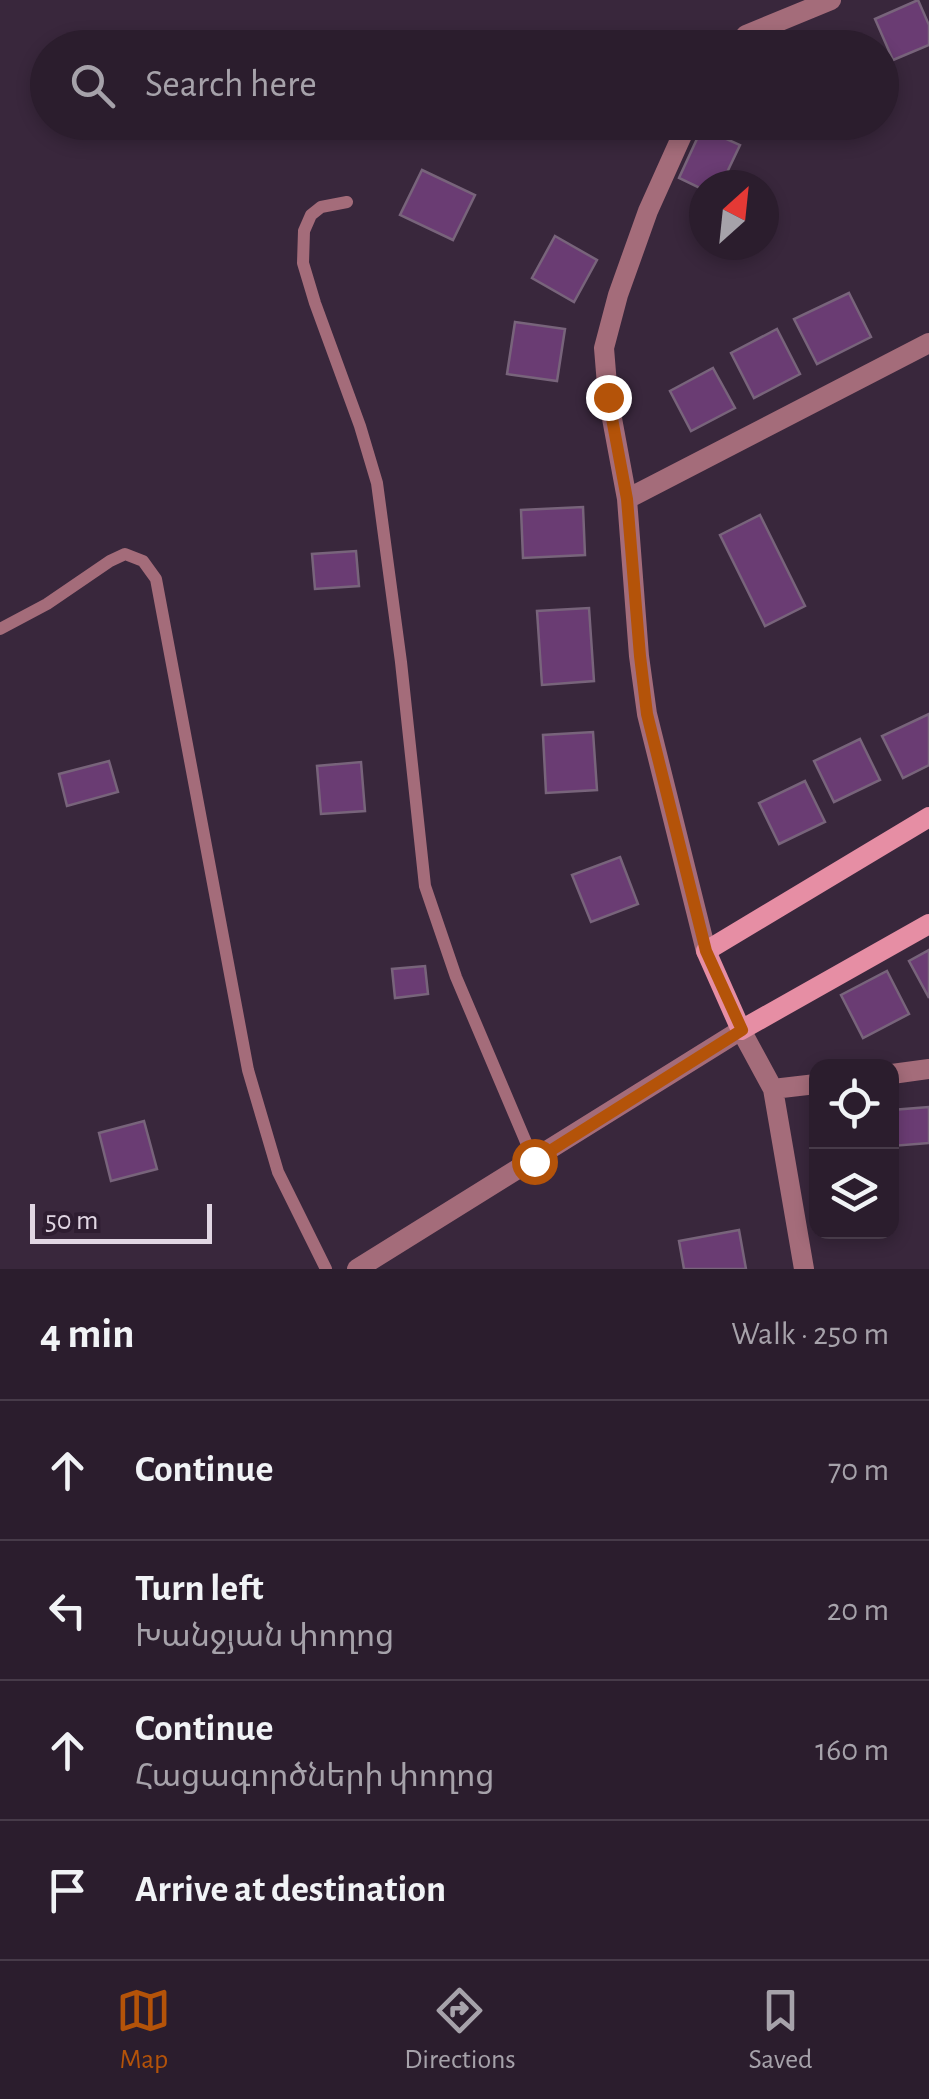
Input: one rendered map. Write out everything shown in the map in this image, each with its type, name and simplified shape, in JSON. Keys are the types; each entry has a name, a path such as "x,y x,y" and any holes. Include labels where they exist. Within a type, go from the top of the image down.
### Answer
{"street":[{"path":"756,30 832,0"},
{"path":"680,140 648,210 618,295 604,348 608,397 627,499 647,714 706,951 773,1089 804,1269"},
{"path":"627,499 929,343"},
{"path":"706,951 929,817"},
{"path":"357,1269 742,1030 929,924"},
{"path":"899,1073 929,1069"},
{"path":"773,1089 809,1085"}],"lane":[{"path":"347,202 321,207 312,215 304,231 303,263 377,483 425,886 456,977 534,1161"},
{"path":"0,629 125,554 143,561 156,579 248,1070 278,1172 326,1269"}],"building":[{"path":"918,0 929,25 929,45 899,58 899,30 880,30 875,19"},
{"path":"696,140 729,140 740,145 728,170 689,170 689,183 679,178"},
{"path":"422,170 475,195 453,240 400,215"},
{"path":"555,236 597,260 574,302 532,278"},
{"path":"849,293 871,337 817,364 794,319"},
{"path":"515,322 565,329 557,381 507,374"},
{"path":"777,329 800,374 754,398 731,353"},
{"path":"713,368 735,408 691,431 670,391"},
{"path":"583,507 585,555 523,558 521,510"},
{"path":"760,515 805,606 765,626 720,535"},
{"path":"356,551 359,586 315,589 312,554"},
{"path":"589,608 594,681 542,685 537,611"},
{"path":"929,714 929,765 903,778 882,736"},
{"path":"593,732 597,790 546,793 543,735"},
{"path":"860,739 880,780 834,802 814,761"},
{"path":"109,761 118,792 67,806 59,774"},
{"path":"361,762 365,811 321,814 317,766"},
{"path":"805,781 825,822 779,844 759,803"},
{"path":"620,857 638,904 591,922 572,875"},
{"path":"929,950 929,998 909,961"},
{"path":"425,966 428,994 395,998 392,969"},
{"path":"887,971 909,1014 863,1038 841,995"},
{"path":"929,1107 929,1143 899,1145 899,1109"},
{"path":"144,1121 157,1169 111,1181 99,1133"},
{"path":"739,1230 746,1269 684,1269 679,1241"}],"route":[{"path":"534,1161 742,1030 706,951 647,714 627,499 608,397"}]}
